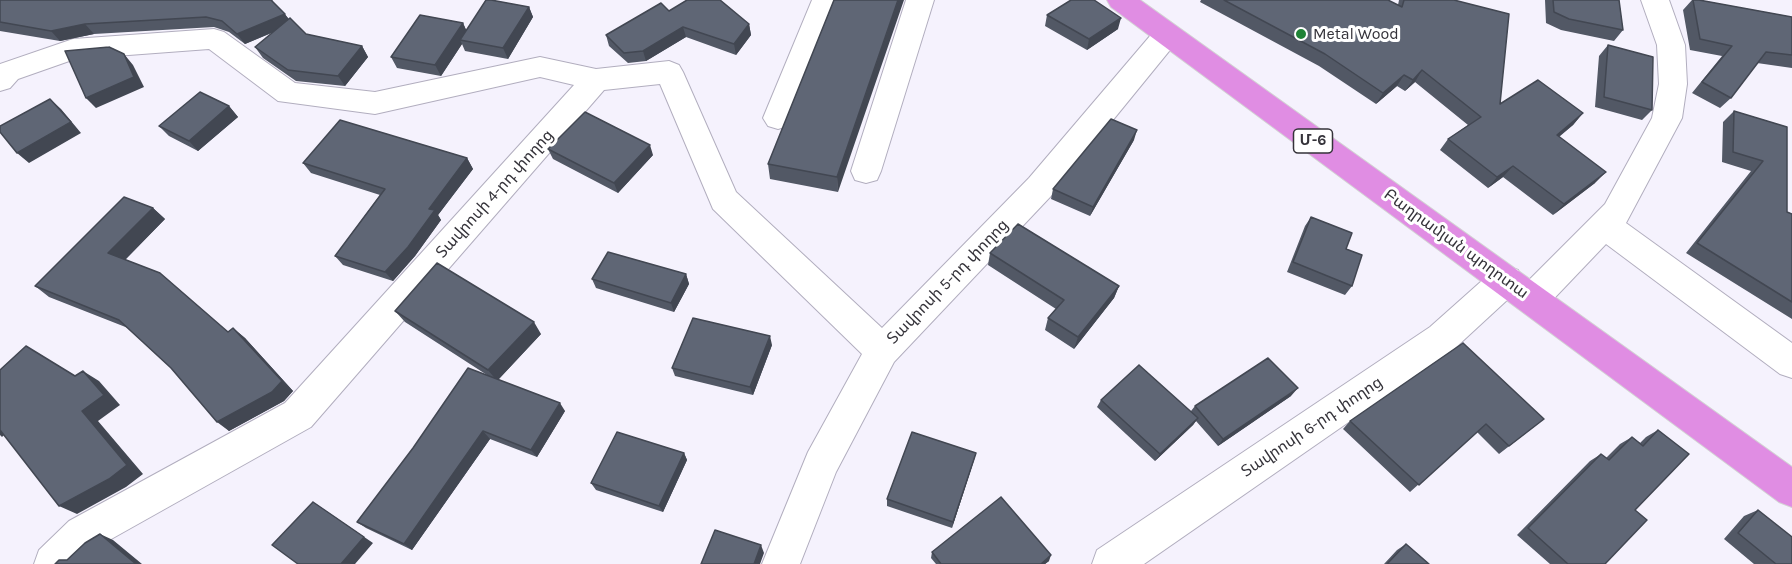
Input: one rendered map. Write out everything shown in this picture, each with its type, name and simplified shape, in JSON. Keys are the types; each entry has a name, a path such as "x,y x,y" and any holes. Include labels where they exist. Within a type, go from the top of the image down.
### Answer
{"highway":[{"name":"Բաղրամյան պողոտա","path":"1121,0 1792,489"}],"street":[{"path":"778,118 826,0"},
{"path":"866,171 920,0"},
{"name":"Տավրոսի 6-րդ փողոց","path":"1111,564 1442,338 1519,290 1604,225 1616,213 1667,118 1673,84 1671,45 1655,0"},
{"name":"Տավրոսի 5-րդ փողոց","path":"781,564 821,464 882,351 1040,187 1168,36"},
{"path":"0,80 8,72 73,49 214,39 288,93 375,103 540,67 596,80 669,72 724,200 882,351"},
{"name":"Տավրոսի 4-րդ փողոց","path":"53,564 82,534 298,415 596,80"},
{"path":"1604,225 1792,363"}],"building":[{"path":"0,0 271,0 285,14 237,34 222,21 206,17 85,24 51,31 0,22"},
{"path":"486,0 529,7 503,48 460,40"},
{"path":"687,0 720,0 749,24 734,44 683,27 643,51 624,53 606,35 661,3 669,11"},
{"path":"834,0 898,0 837,177 768,164"},
{"path":"1071,0 1094,0 1121,18 1089,39 1047,15"},
{"path":"1224,0 1388,0 1402,7 1404,0 1454,0 1509,14 1500,104 1538,80 1583,113 1557,135 1606,172 1564,204 1513,166 1497,177 1448,139 1481,117 1422,70 1413,80 1404,75 1383,93 1325,54"},
{"path":"1553,0 1619,0 1623,30 1569,19 1554,12"},
{"path":"1693,0 1792,17 1792,55 1766,52 1731,98 1702,82 1732,46 1700,39"},
{"path":"420,15 463,23 435,65 391,57"},
{"path":"290,18 306,34 362,46 338,76 288,70 255,47"},
{"path":"1608,45 1653,57 1652,110 1604,97"},
{"path":"109,47 124,54 134,77 86,98 65,51"},
{"path":"200,92 229,106 189,141 159,126"},
{"path":"50,99 71,122 17,153 0,132 0,126"},
{"path":"1734,111 1787,127 1787,212 1792,214 1792,302 1697,243 1763,161 1733,152"},
{"path":"585,112 650,145 614,183 548,149"},
{"path":"1111,119 1137,130 1093,207 1053,189"},
{"path":"340,120 467,158 429,209 435,210 408,247 385,272 335,256 385,189 303,163"},
{"path":"124,197 153,208 108,253 160,273 228,332 233,328 282,381 272,392 217,422 171,368 119,320 35,286"},
{"path":"1311,217 1352,233 1346,249 1362,255 1352,286 1293,262"},
{"path":"1018,224 1119,286 1078,337 1048,318 1064,300 990,253"},
{"path":"608,252 686,274 671,303 592,279"},
{"path":"437,263 534,322 488,370 395,311"},
{"path":"693,318 770,336 750,387 672,368"},
{"path":"1463,343 1544,419 1509,446 1486,424 1419,485 1350,421"},
{"path":"26,346 75,376 83,371 104,395 82,411 127,465 109,479 59,506 0,430 0,370"},
{"path":"1268,358 1298,388 1223,439 1195,406"},
{"path":"1139,365 1198,418 1160,454 1101,400"},
{"path":"468,368 560,403 531,450 483,431 404,544 357,522 413,448"},
{"path":"1658,430 1689,454 1635,510 1647,520 1605,564 1568,564 1528,528 1601,454 1609,460 1632,437 1643,446"},
{"path":"617,432 684,453 659,506 591,483"},
{"path":"912,432 976,453 953,522 887,499"},
{"path":"1001,497 1051,555 1041,564 941,564 932,552"},
{"path":"313,502 364,537 341,564 298,564 272,545"},
{"path":"1758,510 1792,537 1792,564 1776,564 1738,533"},
{"path":"715,530 761,545 754,564 701,564"},
{"path":"100,534 136,564 55,564 59,560 67,560 85,543"},
{"path":"1406,544 1429,564 1387,564"}],"place":[{"name":"Metal Wood","path":"1301,34"}]}
